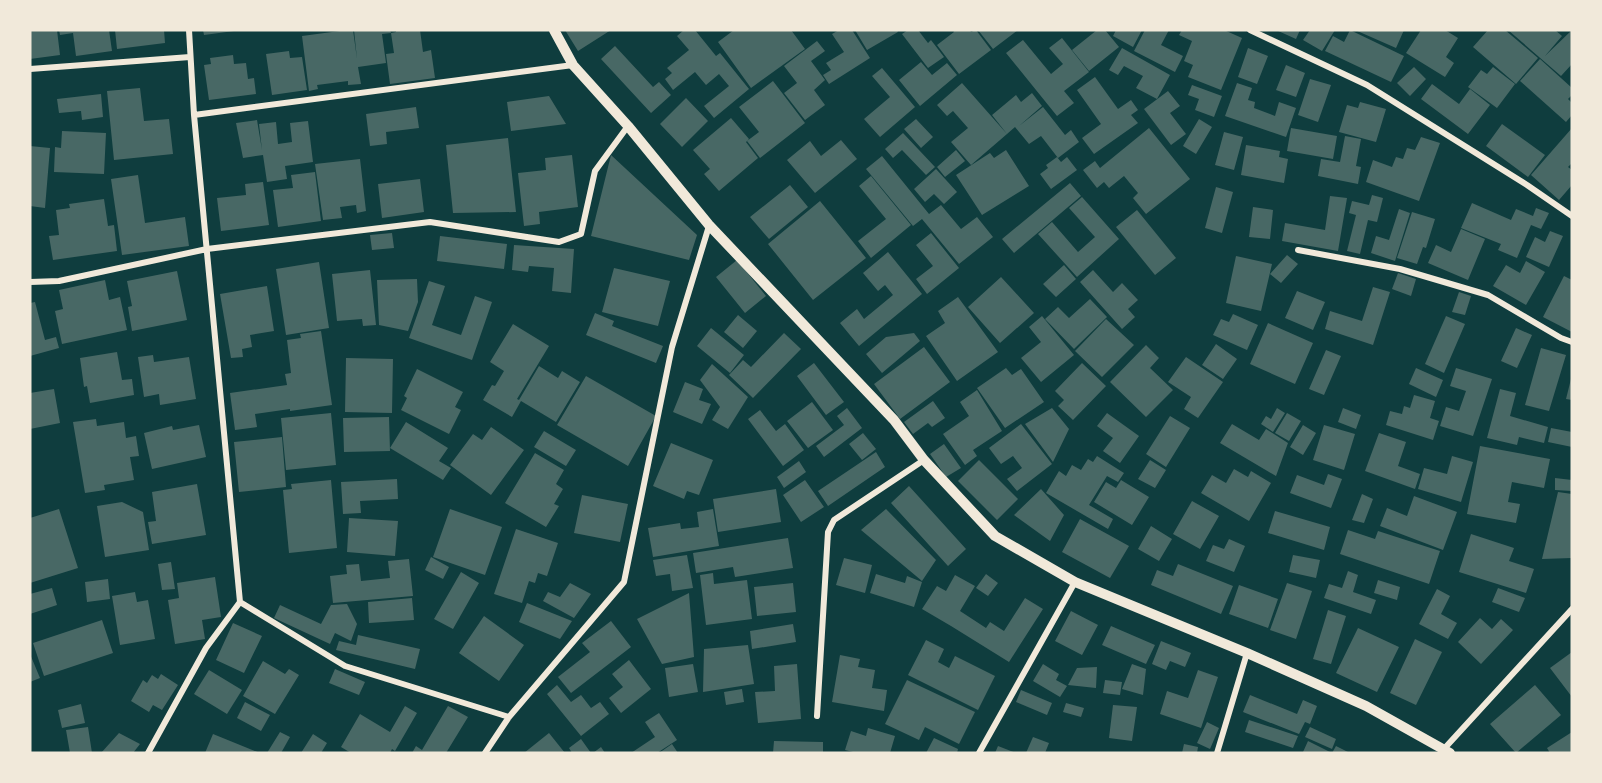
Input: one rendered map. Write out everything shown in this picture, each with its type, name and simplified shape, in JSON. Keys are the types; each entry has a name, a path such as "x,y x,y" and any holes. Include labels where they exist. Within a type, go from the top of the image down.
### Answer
{"street":[{"path":"148,753 206,648 240,602 194,115 189,30"},
{"path":"554,30 573,65 628,126 709,225 894,420 924,460 995,536 1075,582 1247,653 1366,706 1445,752 1572,609"},
{"path":"1250,30 1367,85 1527,185 1572,216"},
{"path":"30,69 190,57"},
{"path":"194,115 573,65"},
{"path":"30,282 59,281 207,249 430,222 559,242 581,234 595,171 628,126"},
{"path":"485,753 509,717 624,582 672,347 709,225"},
{"path":"1298,250 1401,269 1488,295 1572,342"},
{"path":"817,716 828,532 834,520 924,460"},
{"path":"979,753 1075,582"},
{"path":"240,602 345,666 509,717"},
{"path":"1217,753 1247,653"}],"building":[{"path":"30,30 57,30 60,55 30,59"},
{"path":"59,30 109,30 112,51 76,56 73,33 60,35"},
{"path":"115,30 164,30 165,43 117,49"},
{"path":"203,30 233,30 234,31 204,35"},
{"path":"353,30 357,59 354,30 390,30 391,33 382,34 386,63 358,67 361,84 348,85 348,81 317,85 318,89 309,91 302,36"},
{"path":"396,30 420,30 423,52 431,50 435,78 390,84 386,54 394,53 391,33"},
{"path":"565,30 611,30 578,51"},
{"path":"684,30 695,30 716,56 720,53 749,89 714,118 704,106 729,86 719,74 706,85 695,72 673,90 665,79 672,73 667,68 689,50 677,36"},
{"path":"734,30 791,30 805,49 751,88 718,42"},
{"path":"839,30 852,30 870,58 829,84 823,75 831,70 826,63 844,52 832,34"},
{"path":"855,30 897,30 898,32 867,50"},
{"path":"908,30 918,30 928,43 931,40 944,57 928,68 902,34"},
{"path":"953,30 970,30 971,32 976,30 991,50 959,74 937,45 954,32"},
{"path":"978,30 1018,30 993,49"},
{"path":"1097,30 1105,30 1119,47 1089,71 1072,50"},
{"path":"1116,30 1142,30 1133,47 1113,36"},
{"path":"1145,30 1169,30 1161,45 1183,56 1175,72 1134,51"},
{"path":"1182,30 1224,30 1242,38 1221,90 1188,77 1193,65 1184,61 1192,41 1179,35"},
{"path":"1276,30 1300,30 1296,39"},
{"path":"1310,30 1335,30 1322,51 1303,40"},
{"path":"1350,30 1404,56 1391,82 1325,51 1333,36 1344,42"},
{"path":"1355,30 1404,30 1396,48"},
{"path":"1421,30 1445,30 1458,38 1446,57 1454,63 1445,77 1406,53"},
{"path":"1488,30 1505,30 1538,58 1516,84 1473,47"},
{"path":"1508,30 1555,30 1562,36 1545,56 1572,30 1572,64 1561,76"},
{"path":"1062,38 1089,72 1064,91 1074,103 1057,116 1006,53 1023,40 1051,74 1063,64 1049,48"},
{"path":"817,41 825,51 811,61 825,80 814,90 825,105 805,120 784,93 797,83 784,66"},
{"path":"615,46 653,87 659,82 671,95 651,113 601,59"},
{"path":"1122,48 1170,75 1157,99 1136,88 1143,76 1124,66 1118,75 1109,70"},
{"path":"1248,48 1268,56 1257,84 1238,77"},
{"path":"289,51 290,58 302,57 307,90 272,95 266,54"},
{"path":"233,55 234,64 246,63 248,79 254,78 256,94 209,100 204,65 211,64 210,58"},
{"path":"1540,59 1572,88 1572,95 1568,99 1572,103 1572,115 1566,122 1520,81"},
{"path":"921,62 932,75 947,63 957,75 920,106 899,80"},
{"path":"1286,65 1305,73 1296,97 1276,90"},
{"path":"1414,67 1426,79 1410,96 1397,83"},
{"path":"1493,67 1515,84 1497,108 1468,87 1481,70 1487,74"},
{"path":"882,68 915,107 880,137 864,119 890,97 872,76"},
{"path":"1095,77 1118,109 1131,100 1138,110 1131,115 1138,123 1094,154 1082,138 1101,124 1077,90"},
{"path":"1310,79 1331,85 1318,122 1298,115"},
{"path":"773,81 805,123 760,158 747,141 759,132 739,107"},
{"path":"962,83 1007,134 971,165 951,142 968,128 953,111 947,116 937,105"},
{"path":"1237,83 1252,88 1248,100 1255,102 1254,108 1275,116 1279,102 1296,108 1286,137 1225,116"},
{"path":"1432,84 1459,104 1470,89 1490,105 1468,134 1421,99"},
{"path":"1192,85 1222,96 1214,117 1195,110 1199,99 1188,95"},
{"path":"140,88 144,121 169,119 173,154 114,160 107,91"},
{"path":"1168,91 1180,106 1170,113 1186,134 1171,145 1144,109"},
{"path":"1032,93 1042,106 1019,126 1043,107 1065,135 1071,130 1079,142 1058,158 1041,136 1029,144 1015,127 1007,134 992,115 1016,95 1021,102"},
{"path":"101,94 103,117 82,120 81,111 59,113 57,99"},
{"path":"549,96 566,124 511,131 507,102"},
{"path":"686,98 708,121 682,147 660,124"},
{"path":"1360,102 1386,109 1376,142 1339,132 1347,105 1358,108"},
{"path":"416,107 419,128 386,132 387,144 370,146 366,114"},
{"path":"731,118 749,139 746,142 758,158 719,191 704,174 710,169 693,150"},
{"path":"916,119 933,137 921,148 904,129"},
{"path":"1199,119 1212,127 1196,154 1183,146"},
{"path":"257,120 262,150 259,124 276,122 278,144 292,142 290,123 308,121 313,162 285,166 287,179 267,182 263,155 243,158 236,123"},
{"path":"1502,124 1545,155 1528,177 1486,146"},
{"path":"1149,128 1190,179 1146,214 1133,198 1138,193 1124,176 1109,188 1104,182 1097,188 1083,170 1095,161 1100,168"},
{"path":"1291,128 1337,136 1333,159 1287,151"},
{"path":"1572,128 1572,163 1568,167 1572,170 1572,185 1559,200 1531,175"},
{"path":"62,131 106,133 104,174 54,172 55,147 61,148"},
{"path":"1224,132 1243,137 1234,170 1215,165"},
{"path":"903,133 935,167 926,175 902,150 893,158 885,149"},
{"path":"1345,136 1361,139 1356,166 1361,167 1358,184 1318,176 1321,159 1340,162"},
{"path":"1421,137 1440,143 1419,201 1366,182 1373,160 1392,167 1396,157 1403,159 1407,148 1415,150"},
{"path":"508,138 516,212 453,213 446,145"},
{"path":"841,140 857,159 815,193 787,160 810,141 821,156"},
{"path":"1246,145 1280,151 1279,157 1288,159 1284,183 1241,175"},
{"path":"30,146 50,148 45,208 30,206"},
{"path":"956,150 965,161 945,177 937,167"},
{"path":"1006,150 1029,186 982,215 956,175 990,153 994,158"},
{"path":"572,155 578,207 539,212 540,224 524,226 518,173 546,170 545,158"},
{"path":"611,155 697,235 689,260 591,236"},
{"path":"882,156 929,214 941,205 961,229 977,217 993,237 959,264 922,219 913,226 866,169"},
{"path":"1057,157 1061,162 1067,157 1077,170 1051,189 1040,174 1048,168 1046,165"},
{"path":"360,159 366,211 357,213 356,205 340,207 342,218 323,220 315,164"},
{"path":"936,169 957,192 944,204 934,194 925,202 914,189"},
{"path":"315,172 321,221 278,227 273,190 293,188 291,175"},
{"path":"138,175 145,223 185,217 189,246 122,255 111,179"},
{"path":"871,176 911,225 871,258 858,241 886,219 859,186"},
{"path":"420,179 424,212 382,218 378,184"},
{"path":"263,182 269,225 221,231 217,198 246,195 245,184"},
{"path":"1070,183 1081,196 1014,253 1002,239"},
{"path":"790,185 808,207 769,239 750,217"},
{"path":"1216,187 1233,192 1222,233 1205,228"},
{"path":"1372,195 1383,198 1377,222 1368,220 1360,254 1347,251 1356,215 1349,213 1352,201 1369,205"},
{"path":"1330,196 1347,198 1338,251 1282,241 1285,223 1325,230"},
{"path":"1082,197 1119,239 1077,277 1038,234 1052,222 1078,252 1095,237 1069,208"},
{"path":"104,199 108,226 114,225 117,251 53,260 49,236 59,235 56,210 70,208 69,204"},
{"path":"820,201 866,258 813,300 768,244"},
{"path":"1472,203 1511,220 1516,209 1533,216 1536,208 1549,213 1541,229 1531,225 1517,258 1498,250 1501,244 1461,228"},
{"path":"1253,207 1273,210 1270,239 1249,237"},
{"path":"1399,209 1410,213 1395,261 1371,253 1376,236 1389,240"},
{"path":"1137,210 1176,258 1155,275 1116,227"},
{"path":"1412,212 1435,219 1426,248 1423,247 1417,264 1397,258"},
{"path":"1461,229 1485,239 1468,280 1428,263 1436,245 1451,252"},
{"path":"1550,231 1563,236 1549,267 1526,257 1535,237 1545,242"},
{"path":"392,233 394,248 372,250 370,235"},
{"path":"931,233 959,268 927,294 916,279 933,266 916,245"},
{"path":"440,236 507,244 504,269 437,261"},
{"path":"514,245 574,249 571,293 552,291 554,268 529,266 528,272 512,270"},
{"path":"888,252 922,294 859,346 840,323 857,309 864,319 893,295 885,285 878,291 863,273"},
{"path":"1287,255 1298,264 1281,283 1270,274"},
{"path":"1236,256 1272,264 1261,311 1226,303"},
{"path":"737,260 766,296 745,313 716,277"},
{"path":"1526,261 1545,272 1526,305 1493,286 1506,265 1520,273"},
{"path":"319,262 329,328 286,335 276,269"},
{"path":"1064,265 1076,279 1056,297 1043,284"},
{"path":"614,268 670,281 658,326 602,312"},
{"path":"370,270 376,325 363,326 362,319 337,321 332,274"},
{"path":"1093,270 1113,292 1122,283 1138,300 1128,309 1135,317 1122,329 1080,282"},
{"path":"177,271 187,320 132,331 128,307 132,306 127,281"},
{"path":"1398,273 1416,279 1411,296 1392,289"},
{"path":"1564,276 1572,280 1572,332 1543,317"},
{"path":"1001,277 1034,313 1000,343 968,307"},
{"path":"417,279 418,302 408,331 379,325 377,280"},
{"path":"105,280 109,300 120,297 127,330 62,344 55,311 63,309 59,290"},
{"path":"429,281 445,286 432,325 461,335 475,296 492,302 472,360 409,338"},
{"path":"267,286 274,331 250,335 252,347 242,349 243,357 231,358 220,294"},
{"path":"1373,287 1390,292 1373,345 1325,329 1330,311 1362,321"},
{"path":"1297,291 1325,302 1313,330 1285,318"},
{"path":"1459,292 1471,296 1465,315 1452,312"},
{"path":"958,297 998,352 957,381 926,336 945,323 938,311"},
{"path":"1090,299 1107,317 1074,349 1045,319 1058,307 1069,318"},
{"path":"35,302 45,340 56,337 59,348 30,356 30,303"},
{"path":"595,313 614,321 612,326 663,346 656,363 586,335"},
{"path":"1233,314 1258,325 1247,350 1213,335 1221,319 1229,322"},
{"path":"738,315 757,331 743,348 724,332"},
{"path":"1042,316 1074,355 1041,382 1021,358 1041,342 1029,327"},
{"path":"1446,316 1465,324 1444,373 1425,364"},
{"path":"1106,319 1134,345 1102,377 1075,351"},
{"path":"1268,323 1313,343 1295,384 1250,364"},
{"path":"513,324 549,346 517,399 519,400 539,366 558,378 562,371 580,382 556,422 521,401 512,417 483,400 504,371 490,362"},
{"path":"711,328 744,355 730,373 697,346"},
{"path":"1516,328 1532,335 1517,368 1501,361"},
{"path":"321,331 332,405 255,414 257,427 235,430 230,393 287,385 285,374 291,373 287,340 301,338 300,334"},
{"path":"784,333 801,349 753,398 729,375 743,360 751,367"},
{"path":"914,333 920,341 882,373 866,354 886,337"},
{"path":"1216,344 1237,359 1223,379 1202,365"},
{"path":"1146,345 1159,358 1150,368 1173,390 1146,417 1110,382"},
{"path":"924,347 950,382 900,419 874,384"},
{"path":"1541,348 1566,355 1549,411 1525,405"},
{"path":"1326,350 1341,356 1324,395 1309,389"},
{"path":"117,352 122,380 132,379 134,395 90,403 87,386 84,387 80,358"},
{"path":"153,355 154,362 189,357 196,399 160,405 159,394 144,397 138,357"},
{"path":"1186,357 1223,382 1198,418 1184,409 1191,397 1168,382"},
{"path":"346,358 393,359 392,413 345,412"},
{"path":"814,363 844,402 826,415 797,376"},
{"path":"1082,363 1106,386 1073,420 1058,406 1064,400 1055,391"},
{"path":"712,364 748,397 728,429 712,420 720,407 700,380"},
{"path":"1006,368 1012,375 1021,369 1044,402 1005,428 977,388"},
{"path":"1416,368 1443,380 1436,397 1409,384"},
{"path":"1456,368 1492,379 1473,436 1440,426 1446,407 1459,411 1466,391 1450,386"},
{"path":"417,369 463,392 455,407 461,410 449,434 401,410 407,398 404,396"},
{"path":"586,376 656,416 628,466 557,425"},
{"path":"1572,379 1572,400 1566,399"},
{"path":"685,382 703,389 699,400 711,404 702,424 673,412"},
{"path":"54,389 60,423 30,429 30,393"},
{"path":"1500,389 1516,393 1510,416 1548,427 1544,443 1519,437 1517,445 1487,438"},
{"path":"977,390 1002,431 973,450 977,456 965,465 943,434 969,416 960,402"},
{"path":"1414,395 1435,401 1430,418 1439,421 1433,440 1386,425 1390,411 1402,414 1404,406 1410,408"},
{"path":"933,401 945,418 932,427 928,423 913,434 904,422"},
{"path":"812,402 833,430 808,448 787,421"},
{"path":"847,408 862,428 824,457 816,446 844,425 837,416"},
{"path":"1052,408 1069,429 1053,462 1025,424"},
{"path":"1277,408 1285,413 1273,432 1261,424 1266,416 1271,419"},
{"path":"1343,408 1361,415 1356,429 1338,422"},
{"path":"760,410 776,431 785,424 804,450 783,466 748,419"},
{"path":"331,413 336,465 286,470 281,418"},
{"path":"1107,413 1139,436 1120,463 1103,451 1113,438 1097,426"},
{"path":"1287,413 1301,421 1289,441 1275,433"},
{"path":"1170,416 1190,428 1166,467 1146,454"},
{"path":"389,417 390,451 344,452 343,418"},
{"path":"96,419 97,426 124,422 126,438 136,436 139,456 130,457 134,480 104,485 105,490 85,493 73,422"},
{"path":"406,422 448,448 439,461 451,468 443,480 390,448"},
{"path":"1021,424 1052,464 1017,491 1007,479 1022,468 1013,456 1001,464 989,448"},
{"path":"1232,424 1259,440 1266,429 1288,443 1276,476 1220,443"},
{"path":"199,425 206,457 152,469 144,433 172,426 173,430"},
{"path":"1303,425 1316,433 1303,455 1290,447"},
{"path":"1324,425 1355,434 1344,470 1313,460"},
{"path":"491,427 524,450 491,495 450,465 473,434 482,440"},
{"path":"1551,428 1572,432 1572,447 1548,442"},
{"path":"544,431 576,450 566,466 534,447"},
{"path":"863,433 876,449 862,460 849,444"},
{"path":"1379,433 1406,442 1398,466 1420,474 1415,489 1365,471"},
{"path":"282,437 286,487 239,492 234,442"},
{"path":"671,443 713,460 699,495 687,491 684,499 653,486"},
{"path":"944,444 961,468 946,477 930,454"},
{"path":"1480,446 1550,459 1544,488 1512,482 1508,502 1520,504 1516,523 1467,514"},
{"path":"876,452 885,467 828,506 818,491"},
{"path":"535,453 564,470 556,484 563,489 554,504 559,506 546,527 505,503"},
{"path":"1097,456 1124,473 1118,482 1107,476 1089,505 1113,519 1108,529 1046,493 1059,471 1066,476 1072,465 1081,470 1088,459 1093,462"},
{"path":"1452,456 1473,462 1461,502 1418,489 1424,468 1447,474"},
{"path":"979,460 1018,499 997,520 958,481"},
{"path":"1150,460 1166,470 1155,488 1138,479"},
{"path":"799,461 806,472 784,488 777,477"},
{"path":"1234,469 1248,477 1251,471 1271,483 1249,521 1201,493 1212,475 1226,483"},
{"path":"1328,474 1342,479 1331,508 1290,493 1297,475 1324,485"},
{"path":"1555,478 1572,480 1572,491 1555,490"},
{"path":"397,479 398,499 360,501 361,513 343,514 341,482"},
{"path":"331,480 337,548 289,553 283,490 292,489 291,484"},
{"path":"805,480 824,507 801,522 783,495"},
{"path":"1121,480 1149,497 1132,525 1094,502 1106,482 1116,488"},
{"path":"197,484 206,535 152,544 148,522 156,521 152,492"},
{"path":"909,486 966,549 948,566 891,503"},
{"path":"776,489 781,522 718,532 713,499"},
{"path":"1041,489 1064,515 1050,541 1014,515"},
{"path":"1558,492 1572,494 1572,558 1542,559"},
{"path":"1362,494 1373,499 1364,523 1352,520"},
{"path":"582,495 628,504 620,542 574,533"},
{"path":"1414,496 1457,512 1443,550 1380,526 1387,508 1407,516"},
{"path":"1192,501 1219,516 1200,549 1173,534"},
{"path":"122,502 143,512 149,550 105,557 97,506"},
{"path":"59,509 78,568 30,583 30,518"},
{"path":"450,509 502,527 485,575 433,557"},
{"path":"713,509 719,546 653,557 648,528 680,523 681,529 699,527 697,512"},
{"path":"886,509 936,560 922,581 861,530"},
{"path":"1275,511 1330,527 1324,550 1268,533"},
{"path":"349,518 398,521 395,556 347,552"},
{"path":"1080,519 1129,546 1110,578 1062,552"},
{"path":"1151,526 1172,539 1159,561 1138,549"},
{"path":"516,529 558,543 547,576 538,573 535,583 529,581 522,603 494,594"},
{"path":"1348,530 1375,539 1378,531 1440,551 1429,584 1340,554"},
{"path":"1471,534 1514,548 1509,561 1534,569 1526,593 1459,572"},
{"path":"788,538 793,568 735,577 733,567 696,573 693,553"},
{"path":"1229,539 1245,546 1234,572 1206,561 1213,545 1224,549"},
{"path":"687,555 693,588 672,591 670,574 656,576 653,560"},
{"path":"1293,555 1320,560 1316,578 1289,572"},
{"path":"431,557 449,567 443,579 425,570"},
{"path":"844,558 872,565 865,593 836,585"},
{"path":"409,559 413,596 333,603 330,576 347,574 346,565 359,564 361,581 390,578 388,561"},
{"path":"171,562 175,589 162,590 158,564"},
{"path":"1178,564 1233,586 1221,614 1151,585 1157,570 1173,576"},
{"path":"1348,571 1358,575 1353,592 1376,600 1371,614 1324,598 1329,584 1342,588"},
{"path":"461,572 479,583 453,629 434,619"},
{"path":"713,573 714,584 747,580 752,619 706,625 700,575"},
{"path":"876,574 905,583 907,576 922,582 914,607 870,593"},
{"path":"986,574 998,583 988,596 976,588"},
{"path":"955,575 975,586 960,611 986,628 990,622 1004,631 1025,598 1043,609 1009,662 922,609 937,586 946,591"},
{"path":"215,577 221,617 202,620 205,639 175,644 168,600 179,598 177,583"},
{"path":"108,579 110,599 87,602 85,582"},
{"path":"1378,580 1400,587 1397,600 1374,593"},
{"path":"570,583 591,594 574,618 543,601 548,592 560,597"},
{"path":"793,583 796,612 757,616 754,587"},
{"path":"1287,583 1312,591 1296,639 1270,630"},
{"path":"1239,585 1278,599 1268,628 1229,614"},
{"path":"52,588 57,605 30,614 30,594"},
{"path":"1498,588 1525,598 1519,612 1492,602"},
{"path":"1437,589 1450,596 1441,614 1457,623 1448,639 1419,624"},
{"path":"135,592 137,602 148,600 155,639 120,645 112,596"},
{"path":"689,593 694,657 662,664 637,619"},
{"path":"412,598 414,620 369,623 368,602"},
{"path":"527,603 572,621 560,639 519,622"},
{"path":"347,604 357,624 351,641 335,633 330,644 274,618 280,605 321,624 331,605"},
{"path":"1328,610 1346,616 1331,664 1313,659"},
{"path":"1071,611 1098,625 1082,655 1055,641"},
{"path":"484,616 524,645 499,681 459,653"},
{"path":"1480,618 1492,629 1501,619 1513,630 1481,664 1458,642"},
{"path":"102,620 113,653 44,676 33,643"},
{"path":"611,621 631,647 571,693 558,677 590,652 582,643"},
{"path":"233,623 262,636 244,673 216,660"},
{"path":"793,624 796,642 752,649 750,631"},
{"path":"1111,626 1155,645 1146,664 1102,645"},
{"path":"1358,628 1399,647 1377,692 1336,673"},
{"path":"358,635 420,649 415,669 336,650 339,641 356,645"},
{"path":"1415,639 1442,652 1416,705 1390,693"},
{"path":"926,640 944,649 938,662 949,668 955,656 995,676 978,710 908,675"},
{"path":"1161,641 1191,653 1185,667 1170,661 1166,670 1152,664"},
{"path":"748,645 754,684 703,692 704,649"},
{"path":"1572,652 1572,697 1550,668"},
{"path":"30,654 40,678 30,682"},
{"path":"840,655 860,659 858,667 875,670 872,688 887,690 884,711 832,702"},
{"path":"629,660 651,689 621,713 609,698 623,687 612,674"},
{"path":"263,661 285,674 289,669 299,675 275,714 243,696"},
{"path":"693,664 698,692 669,697 665,668"},
{"path":"797,664 801,719 758,723 755,692 775,691 774,666"},
{"path":"1043,664 1059,674 1056,680 1067,686 1060,697 1033,681"},
{"path":"1132,664 1146,669 1143,695 1122,689"},
{"path":"1097,667 1096,688 1068,685 1077,668"},
{"path":"335,669 365,682 359,695 329,683"},
{"path":"209,670 242,690 227,714 194,694"},
{"path":"1198,670 1218,677 1201,728 1160,714 1167,691 1188,698"},
{"path":"161,674 178,685 162,710 153,705 149,712 131,701 143,680 147,683 152,675 158,679"},
{"path":"907,680 975,712 959,744 925,727 919,740 885,724"},
{"path":"1105,680 1122,682 1120,695 1103,693"},
{"path":"557,685 571,702 581,695 591,708 600,702 609,714 581,736 547,694"},
{"path":"1535,685 1561,715 1516,753 1490,724"},
{"path":"742,689 744,702 726,705 724,692"},
{"path":"1021,690 1052,703 1047,715 1016,702"},
{"path":"1250,695 1297,714 1303,700 1317,706 1310,724 1305,722 1299,734 1243,712"},
{"path":"245,702 270,715 261,731 237,718"},
{"path":"1066,703 1084,708 1081,717 1063,712"},
{"path":"81,704 85,723 62,728 58,710"},
{"path":"1113,705 1137,707 1132,741 1109,738"},
{"path":"405,706 417,713 395,751 392,749 390,753 351,753 341,747 360,714 390,732"},
{"path":"448,706 468,717 446,753 412,753 416,746 422,750"},
{"path":"659,713 677,740 657,753 631,753 655,737 645,722"},
{"path":"1249,720 1298,736 1293,748 1245,732"},
{"path":"1207,722 1219,728 1210,749 1197,743"},
{"path":"88,727 92,753 70,753 66,730"},
{"path":"1310,727 1336,739 1332,749 1305,737"},
{"path":"868,728 895,736 890,753 857,753 845,750 851,731 866,736"},
{"path":"280,732 290,737 281,753 267,753"},
{"path":"1572,732 1572,753 1550,753 1547,748"},
{"path":"119,733 140,744 133,753 101,753"},
{"path":"549,733 565,753 524,753"},
{"path":"213,734 260,753 205,753"},
{"path":"313,734 327,743 321,753 301,753"},
{"path":"1033,737 1049,743 1045,753 1026,753"},
{"path":"934,738 958,749 957,753 926,753"},
{"path":"581,739 591,753 572,753 569,748"},
{"path":"774,741 823,742 823,753 773,753"},
{"path":"1308,741 1332,753 1304,753"},
{"path":"672,744 678,753 659,753"},
{"path":"1184,744 1198,747 1197,753 1182,753"},
{"path":"998,746 1016,753 995,753"},
{"path":"1336,746 1350,753 1332,753"},
{"path":"601,747 605,753 593,753"}]}
